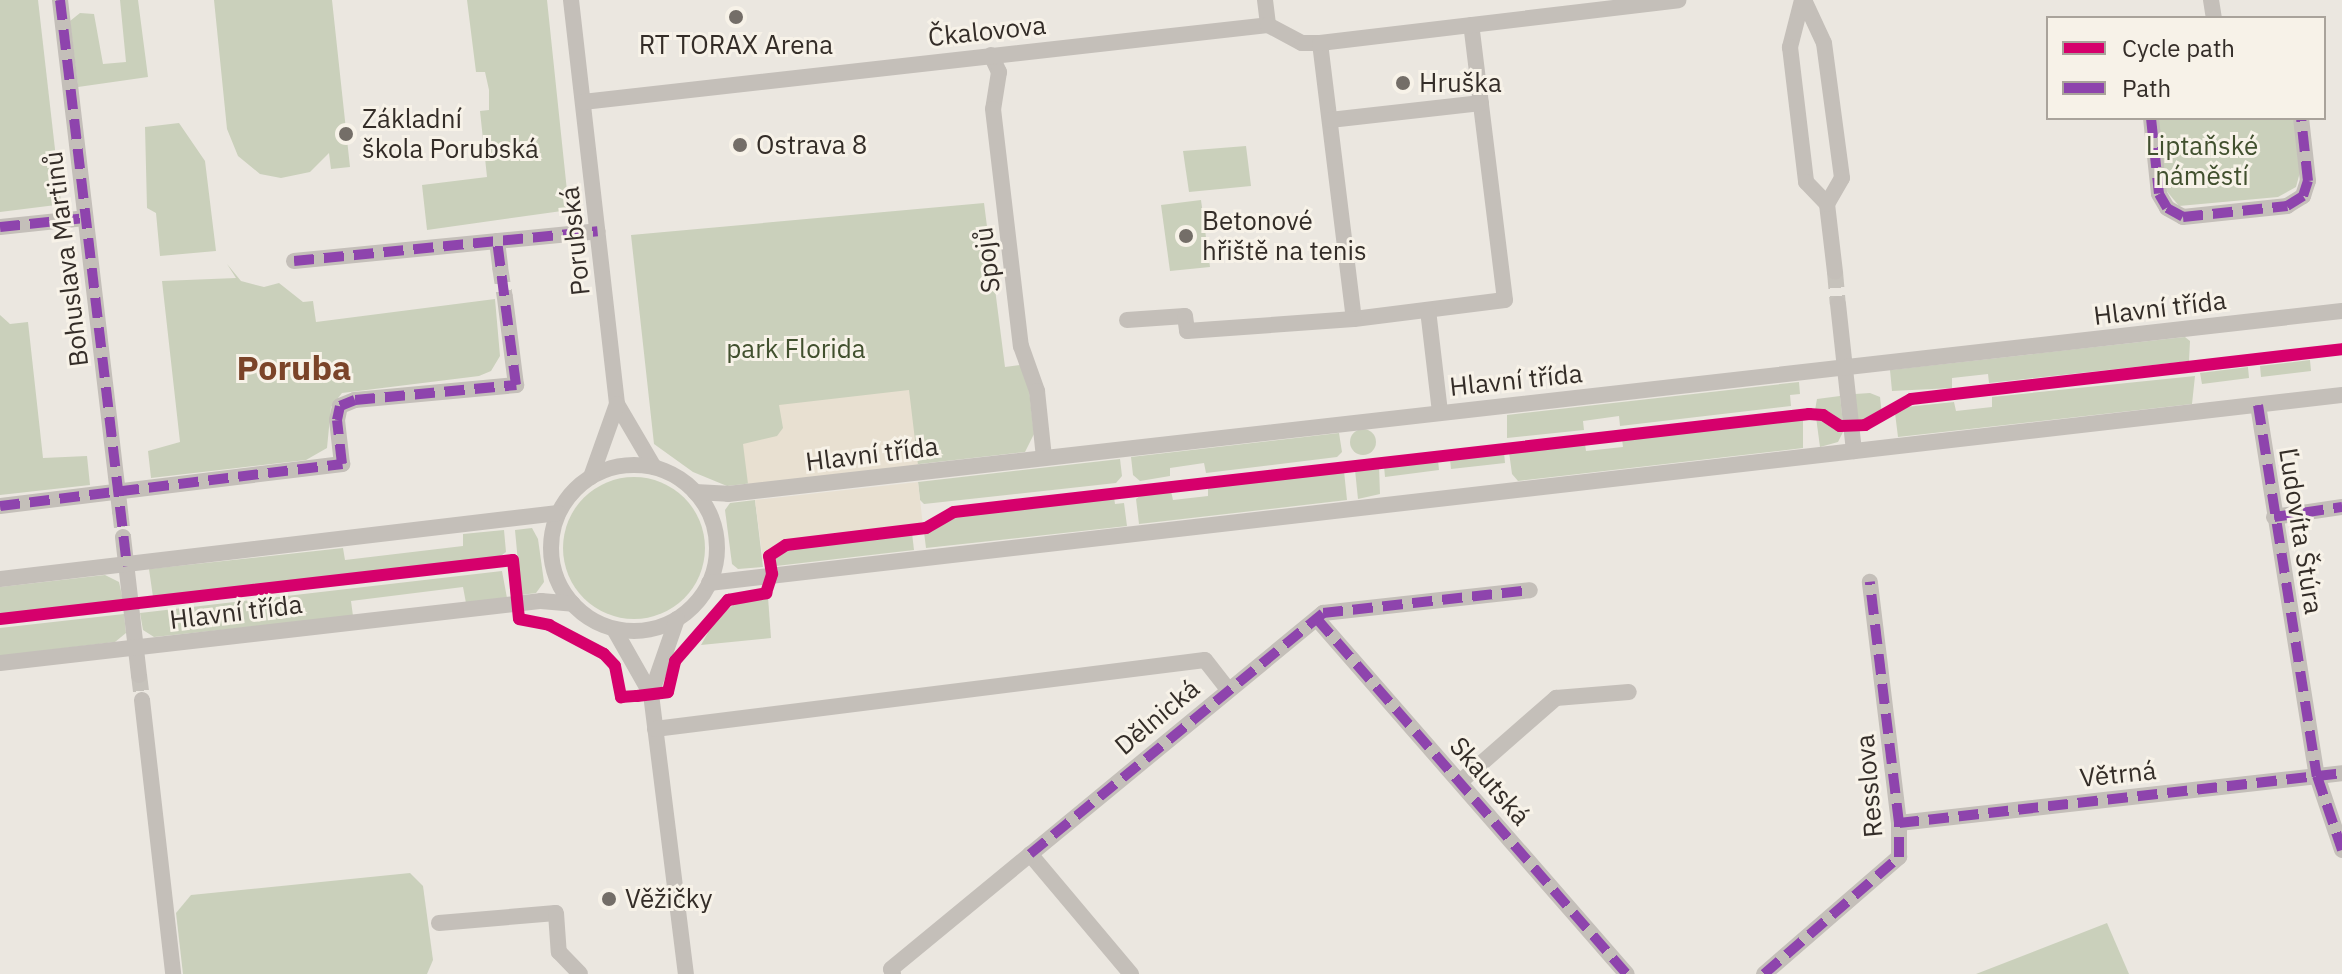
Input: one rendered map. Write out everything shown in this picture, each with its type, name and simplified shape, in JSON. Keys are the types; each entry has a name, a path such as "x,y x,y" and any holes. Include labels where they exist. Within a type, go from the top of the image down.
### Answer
{"street":[{"name":"Bohuslava Martinů","path":"60,0 120,511"},
{"name":"Porubská","path":"571,0 617,404 654,467"},
{"path":"1265,0 1268,25 1302,43 1678,0"},
{"path":"1803,0 1790,47 1802,152 1806,182 1827,204"},
{"path":"1803,0 1824,43 1842,178 1827,204 1835,272"},
{"name":"Čkalovova","path":"583,102 1268,25"},
{"path":"1127,320 1185,316 1187,331 1354,319 1505,300 1471,25"},
{"path":"1320,43 1354,319"},
{"name":"Spojů","path":"991,55 999,72 993,109 1021,346 1037,391 1044,458"},
{"path":"1330,120 1481,103"},
{"path":"2151,120 2159,194 2167,208 2183,217 2287,206 2303,196 2308,181 2301,120"},
{"path":"0,227 85,218"},
{"path":"294,261 598,231"},
{"path":"497,241 500,267"},
{"path":"0,506 118,494 342,464 337,420 340,406 355,400 516,385 505,298"},
{"path":"1838,304 1854,451"},
{"path":"1428,310 1440,412"},
{"name":"Hlavní třída","path":"695,492 728,494 2342,311"},
{"path":"709,583 2342,395"},
{"path":"617,404 591,477 558,513 552,561 573,604 614,629 651,694 686,974"},
{"name":"Ľudovíta Štúra","path":"2258,405 2317,776 2342,850"},
{"path":"591,477 621,466 654,467 695,492 716,535 709,583 677,619 651,694"},
{"path":"2274,517 2342,507"},
{"path":"0,579 558,513"},
{"path":"123,537 139,675"},
{"name":"Resslova","path":"1764,974 1899,857 1899,823 1870,582"},
{"path":"1317,619 1323,613 1530,590"},
{"name":"Hlavní třída","path":"0,663 541,601 573,604"},
{"path":"614,629 647,630 677,619"},
{"name":"Dělnická","path":"893,974 891,969 1228,689 1317,619"},
{"name":"Skautská","path":"1317,619 1627,974"},
{"path":"655,729 1205,660 1228,689"},
{"path":"1460,782 1556,698 1629,692"},
{"path":"142,700 173,974"},
{"name":"Větrná","path":"1899,823 2342,773"},
{"path":"1030,854 1131,974"},
{"path":"439,923 556,913 559,952 580,974"}],"green space":[{"path":"0,0 38,0 61,202 56,205 0,212"},
{"path":"120,0 138,0 148,77 78,87 70,21 80,13 94,14 103,64 126,62"},
{"path":"214,0 332,0 350,167 331,169 329,153 310,172 281,178 260,174 238,156 227,129"},
{"path":"467,0 547,0 569,210 427,230 422,185 487,177 480,111 489,110 489,90 485,72 476,72"},
{"name":"Liptaňské náměstí","path":"2153,120 2294,120 2300,172 2296,187 2278,197 2179,206 2160,183"},
{"path":"179,123 205,161 216,251 160,256 156,213 147,208 145,127"},
{"path":"1246,146 1251,186 1189,192 1183,151"},
{"name":"Betonové hřiště na tenis","path":"1201,200 1210,267 1170,271 1161,205"},
{"name":"park Florida","path":"984,203 1005,367 1020,365 1027,371 1034,434 1025,452 727,486 693,472 654,444 631,235"},
{"path":"227,264 241,281 264,287 279,283 303,302 313,301 316,322 495,299 500,356 491,371 479,376 342,393 331,407 327,448 306,460 151,478 148,451 180,442 162,281 236,278"},
{"path":"0,315 10,324 28,322 43,458 87,456 90,485 0,495"},
{"path":"2185,337 2190,341 2189,361 1989,383 1988,374 1952,378 1952,388 1892,391 1890,370"},
{"path":"2310,360 2311,371 2261,377 2260,366"},
{"path":"2248,367 2249,378 2202,384 2200,373"},
{"path":"2195,376 2192,404 1898,437 1895,413 1906,407 1954,402 1956,411 1992,407 1992,397"},
{"path":"1799,382 1800,394 1790,395 1791,406 1620,426 1619,416 1583,421 1584,430 1507,438 1507,415"},
{"path":"1870,393 1880,397 1882,415 1858,422 1855,394"},
{"path":"1840,396 1843,423 1815,410 1817,399"},
{"path":"1816,417 1844,430 1838,442 1820,447"},
{"path":"1803,418 1803,448 1518,481 1512,474 1509,452 1585,444 1586,451 1623,447 1622,439"},
{"path":"1363,429 1372,433 1376,442 1372,451 1363,455 1354,451 1350,442 1354,433"},
{"path":"1339,433 1342,452 1337,457 1206,473 1204,463 1170,468 1170,476 1140,481 1133,475 1131,457"},
{"path":"1504,452 1505,463 1451,469 1450,459"},
{"path":"1120,459 1122,476 1116,483 924,504 920,500 918,482"},
{"path":"1438,460 1439,470 1385,477 1384,466"},
{"path":"1379,467 1380,494 1358,499 1355,470"},
{"path":"1344,471 1347,500 1139,524 1136,499 1142,494 1171,491 1173,500 1208,496 1208,486"},
{"path":"634,477 661,483 684,498 699,521 705,548 699,575 684,598 661,613 634,619 607,613 584,598 569,575 563,548 569,521 584,498 607,483"},
{"path":"1114,497 1115,504 1124,503 1127,526 926,548 924,532 955,516"},
{"path":"755,500 763,567 738,569 732,564 725,510 730,503"},
{"path":"532,528 538,539 544,582 536,593 521,595 515,530"},
{"path":"504,530 506,552 498,558 153,597 149,569 343,548 345,560 463,546 463,534"},
{"path":"912,533 914,550 776,566 774,557 785,548"},
{"path":"502,571 507,598 466,603 463,587 351,601 353,616 154,637 143,630 140,613"},
{"path":"105,575 119,582 123,600 0,614 0,587"},
{"path":"768,597 771,638 701,645 715,620 738,601"},
{"path":"124,614 126,633 115,642 0,656 0,628"},
{"path":"410,873 423,886 433,960 427,974 183,974 176,913 191,895"},
{"path":"2107,923 2129,974 1976,974"}],"shaded area":[{"path":"909,390 918,465 748,484 743,444 777,436 783,428 779,405"},
{"path":"918,482 923,526 786,541 763,561 755,500"}],"tunnel":[{"path":"500,267 505,298"},
{"path":"1835,272 1838,304"},
{"path":"120,511 123,537"},
{"path":"139,675 142,700"}],"marked path":[{"path":"60,0 127,566"},
{"path":"2151,120 2159,194 2167,208 2183,217 2287,206 2303,196 2308,181 2301,120"},
{"path":"0,227 85,218"},
{"path":"294,261 598,231"},
{"path":"0,506 342,464 337,420 340,406 355,400 516,385 497,241"},
{"path":"2258,405 2317,776 2342,850"},
{"path":"2274,517 2342,507"},
{"path":"1764,974 1899,857 1899,823 1870,582"},
{"path":"1030,854 1323,613 1530,590"},
{"path":"1317,619 1627,974"},
{"path":"1899,823 2342,773"}],"cycle path":[{"path":"0,619 513,560 519,619 549,625 604,654 615,666 621,697 637,696 668,692 675,661 728,600 766,593 772,574 769,556 786,545 926,528 954,512 1809,414 1823,415 1840,426 1865,425 1911,399 2342,349"}],"place":[{"name":"RT TORAX Arena","path":"736,17"},
{"name":"Hruška","path":"1403,83"},
{"name":"Základní škola Porubská","path":"346,134"},
{"name":"Ostrava 8","path":"740,145"},
{"name":"Betonové hřiště na tenis","path":"1186,236"},
{"name":"Věžičky","path":"609,899"}],"district":[{"name":"Poruba","path":"294,368"}]}
